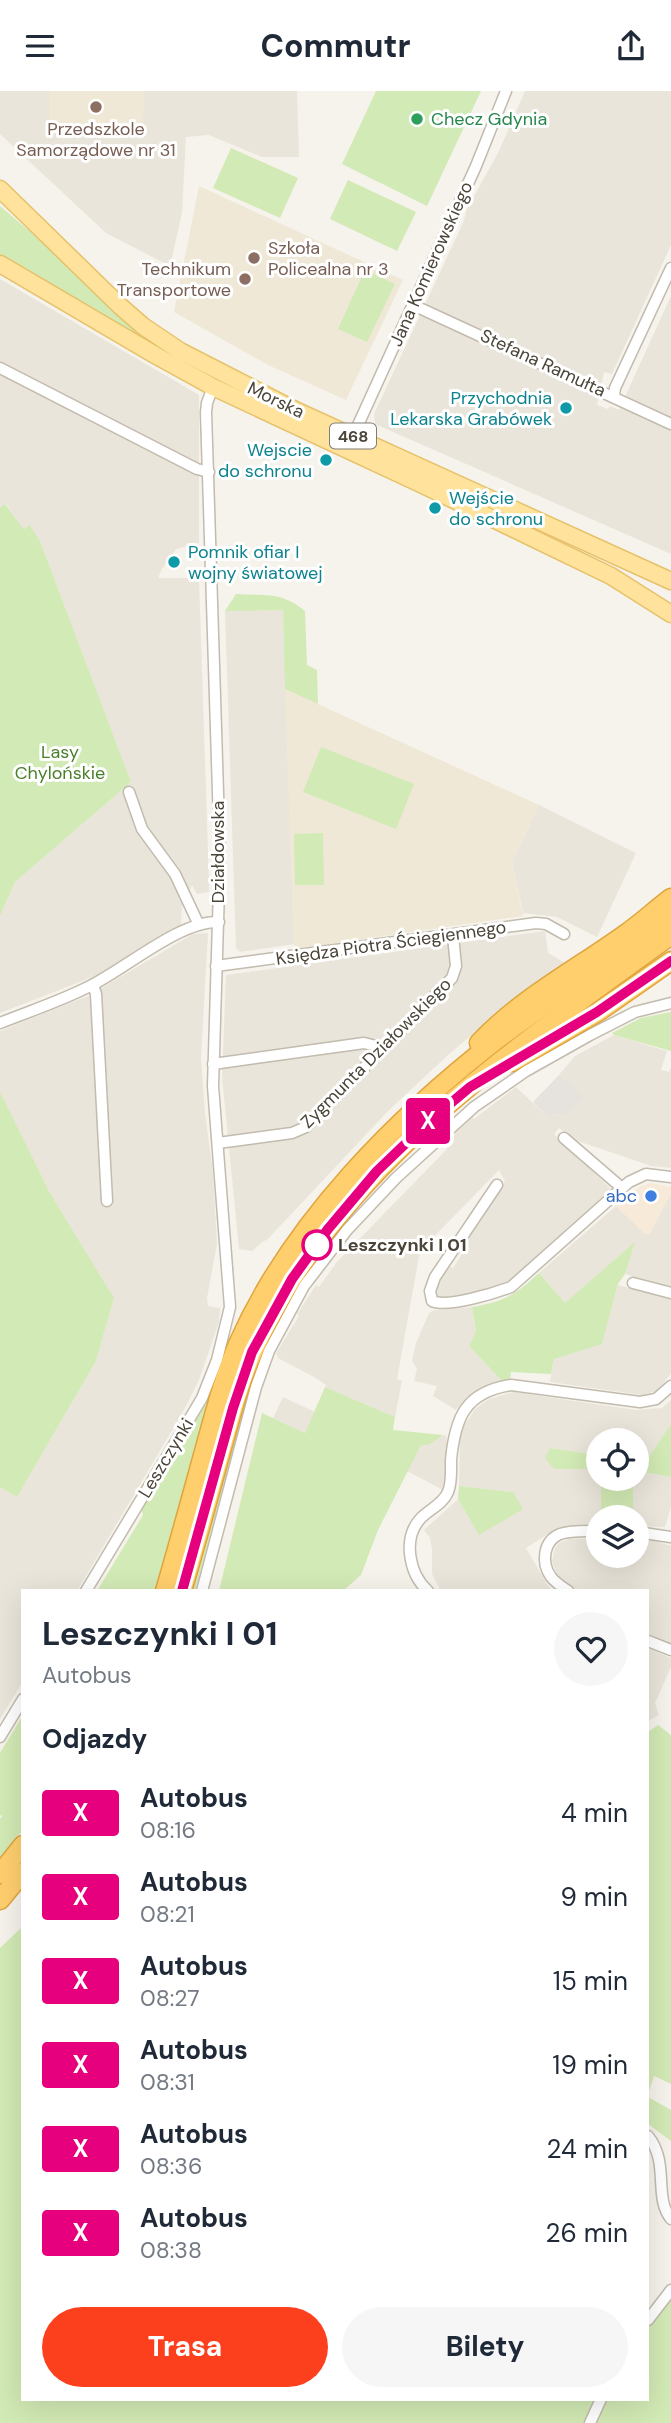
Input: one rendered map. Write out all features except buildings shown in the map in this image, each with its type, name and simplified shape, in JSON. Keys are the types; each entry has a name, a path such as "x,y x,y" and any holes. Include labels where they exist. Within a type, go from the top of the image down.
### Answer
{"highway":[{"path":"166,1589 225,1382 253,1313 288,1256 335,1195 380,1144 495,1026 547,986 625,935 671,898"},
{"path":"431,1094 499,1038 648,936 671,916"},
{"path":"183,1589 233,1408 252,1352 292,1279 328,1229 377,1171 426,1124 519,1045 671,935"},
{"path":"470,1087 597,1012 671,961"},
{"path":"0,1874 21,1848"},
{"path":"0,1900 21,1874"}],"main road":[{"name":"Morska","path":"0,189 143,326 180,351 251,389 671,581"},
{"name":"Morska","path":"0,264 213,387 611,576 671,614"}],"street":[{"name":"Jana Komierowskiego","path":"353,436 476,166 506,91"},
{"path":"614,396 671,268"},
{"name":"Stefana Ramułta","path":"414,305 671,424"},
{"path":"0,368 197,469 209,472"},
{"name":"Działdowska","path":"213,387 207,403 220,856 213,1064 230,1294 229,1317"},
{"path":"128,792 142,829 175,874 198,923"},
{"path":"0,1023 93,985 198,923 219,922"},
{"name":"Księdza Piotra Ściegiennego","path":"216,966 536,923 546,924 564,934"},
{"name":"Zygmunta Działowskiego","path":"218,1143 299,1131 306,1127 455,972 453,936"},
{"path":"93,985 96,994 107,1201"},
{"path":"203,1589 256,1387 270,1351 304,1286 347,1230 396,1178 474,1107 526,1071 597,1031 635,1012 671,1003"},
{"path":"213,1064 365,1043 384,1048"},
{"path":"564,1138 622,1188"},
{"path":"497,1185 435,1277 430,1291 432,1301 443,1303 495,1293 511,1287 639,1176 646,1174 671,1177"},
{"path":"633,1283 671,1293"},
{"name":"Leszczynki","path":"87,1589 202,1398 217,1360 229,1317"},
{"path":"426,1589 418,1580 411,1563 411,1542 415,1525 437,1506 448,1492 453,1440 458,1421 467,1406 480,1394 511,1385 640,1402 656,1399 671,1387"},
{"path":"565,1589 552,1579 546,1567 547,1547 550,1540 561,1534 586,1532"},
{"path":"649,1534 667,1536"},
{"path":"649,1641 671,1650"},
{"path":"0,1737 21,1702"},
{"path":"649,2138 659,2155 665,2209 671,2219"},
{"path":"649,2319 671,2290"},
{"path":"590,2423 600,2401"}],"shaded area":[{"path":"0,91 297,91 299,157 262,157 209,135 186,137 182,213 170,266 106,233 0,134"},
{"name":"Przedszkole Samorządowe nr 31","path":"49,91 144,91 143,135 73,133 49,124"},
{"path":"525,91 671,91 671,245 612,374 604,372 597,405 619,410 671,296 671,554 375,424 374,414 463,223 467,209 499,151"},
{"path":"199,186 403,280 346,400 268,365 174,312"},
{"path":"0,279 199,395 199,543 176,549 158,578 199,578 209,892 197,894 192,885 182,907 181,926 95,976 0,1013 0,916 15,882 131,782 40,541 28,524 24,531 6,504 0,508"},
{"path":"283,610 294,944 240,952 236,948 225,611"},
{"path":"285,689 539,805 512,862 523,916 294,949"},
{"path":"539,805 636,853 597,937 557,917 523,913 512,862"},
{"path":"545,931 548,953 565,963 507,1005 448,1055 389,1110 266,1241 252,1251 239,1249 222,1077 226,975"},
{"path":"208,933 201,1058 213,1172 217,1244 207,1298 208,1306 220,1308 219,1322 199,1380 184,1410 78,1589 21,1589 21,1684 0,1719 0,1487 17,1497 96,1361 114,1298 50,1193 0,1092 0,1031 88,996 193,934"},
{"path":"614,1035 667,1051 661,1070 669,1072 671,1068 671,1168 651,1166 575,1140 559,1128 554,1134 612,1190 505,1286 445,1300 437,1297 434,1287 446,1266 453,1268 465,1249 462,1245 463,1239 505,1181 499,1170 420,1251 397,1379 402,1381 395,1417 325,1387 326,1385 314,1377 278,1358 276,1353 316,1285 319,1287 336,1263 447,1149 444,1145 472,1117 474,1119 516,1087 549,1118 582,1097 559,1075 575,1056"},
{"path":"559,1075 583,1097 566,1115 556,1113 549,1118 533,1102"},
{"path":"651,1183 671,1187 671,1193 649,1235 616,1206 639,1187"},
{"path":"671,1193 671,1287 625,1274 634,1244 565,1303 539,1273 616,1206 649,1235"},
{"path":"618,1285 671,1299 671,1373 657,1391 642,1395 550,1382 554,1359 602,1343"},
{"path":"472,1307 476,1331 469,1346 501,1380 480,1388 467,1397 456,1410 433,1396 437,1386 414,1381 417,1369 412,1361 416,1343 429,1313 435,1310"},
{"path":"513,1392 636,1410 662,1408 671,1400 671,1424 649,1457 649,1428 586,1428 586,1453 551,1448 554,1469 586,1469 586,1491 601,1491 601,1505 586,1505 586,1525 569,1525 554,1530 526,1548 551,1589 440,1589 432,1574 430,1538 424,1530 458,1499 479,1534 513,1492 459,1486 460,1437 475,1409 489,1399"},
{"path":"283,1397 315,1412 305,1433 273,1418"},
{"path":"446,1435 448,1447 445,1491 407,1471 421,1444 428,1445 438,1437"},
{"path":"649,1473 671,1477 671,1507 665,1527 649,1526 649,1505 633,1505 633,1491 649,1491"},
{"path":"586,1538 586,1568 649,1568 649,1540 671,1546 671,1644 649,1634 649,1589 573,1589 558,1577 552,1562 559,1543 569,1539"},
{"path":"649,1648 671,1658 671,1667 655,1703 659,1715 649,1720"}],"green space":[{"path":"376,91 481,91 427,206 342,164"},
{"path":"231,148 298,178 280,218 213,188"},
{"path":"348,180 416,212 397,251 330,219"},
{"path":"0,206 56,254 138,333 175,355 173,358 0,255"},
{"path":"365,270 395,284 367,342 338,329"},
{"name":"Lasy Chylońskie","path":"5,504 24,530 29,524 40,541 131,782 15,882 0,916 0,508"},
{"path":"236,594 281,597 305,611 307,665 317,670 318,704 285,689 283,610 225,611"},
{"path":"321,747 414,784 396,829 303,792"},
{"path":"323,833 324,885 295,885 294,834"},
{"path":"671,1012 671,1051 612,1033 641,1018"},
{"path":"0,1092 50,1193 114,1298 96,1361 17,1497 0,1487"},
{"path":"635,1242 625,1274 618,1284 602,1344 554,1359 551,1374 511,1372 510,1379 501,1380 469,1346 476,1331 472,1307 493,1303 509,1296 539,1273 565,1303"},
{"path":"273,1331 260,1361 245,1410 196,1589 191,1589 250,1383"},
{"path":"325,1387 395,1417 393,1430 443,1435 428,1445 421,1445 378,1530 361,1575 345,1589 219,1589 262,1413 305,1433"},
{"path":"204,1405 208,1407 157,1589 98,1589 143,1515 141,1508"},
{"path":"671,1424 671,1477 649,1473 649,1457"},
{"path":"550,1448 586,1453 586,1469 554,1469 545,1458"},
{"path":"459,1486 513,1492 523,1509 479,1535 458,1499"},
{"path":"601,1491 633,1491 633,1505 601,1505"},
{"path":"21,1718 21,1832 0,1858 2,1816 0,1753"},
{"path":"658,1725 671,1735 671,2084 654,2076 649,2091 649,1731"},
{"path":"21,1928 21,2401 649,2401 649,2321 671,2295 671,2423 0,2423 0,1948"},
{"path":"649,2098 671,2110 671,2141 649,2125"}],"bus line":[{"name":"X","path":"183,1589 233,1408 252,1352 292,1279 328,1229 377,1171 470,1087 597,1012 671,961"}],"place":[{"name":"Przedszkole Samorządowe nr 31","path":"96,107"},
{"name":"Checz Gdynia","path":"417,119"},
{"name":"Szkoła Policealna nr 3","path":"254,258"},
{"name":"Technikum Transportowe","path":"245,279"},
{"name":"Przychodnia Lekarska Grabówek","path":"566,408"},
{"name":"Wejscie do schronu","path":"326,460"},
{"name":"Wejście do schronu","path":"435,508"},
{"name":"Pomnik ofiar I wojny światowej","path":"174,562"},
{"name":"abc","path":"651,1196"},
{"name":"Leszczynki I 01","path":"317,1245"}]}
